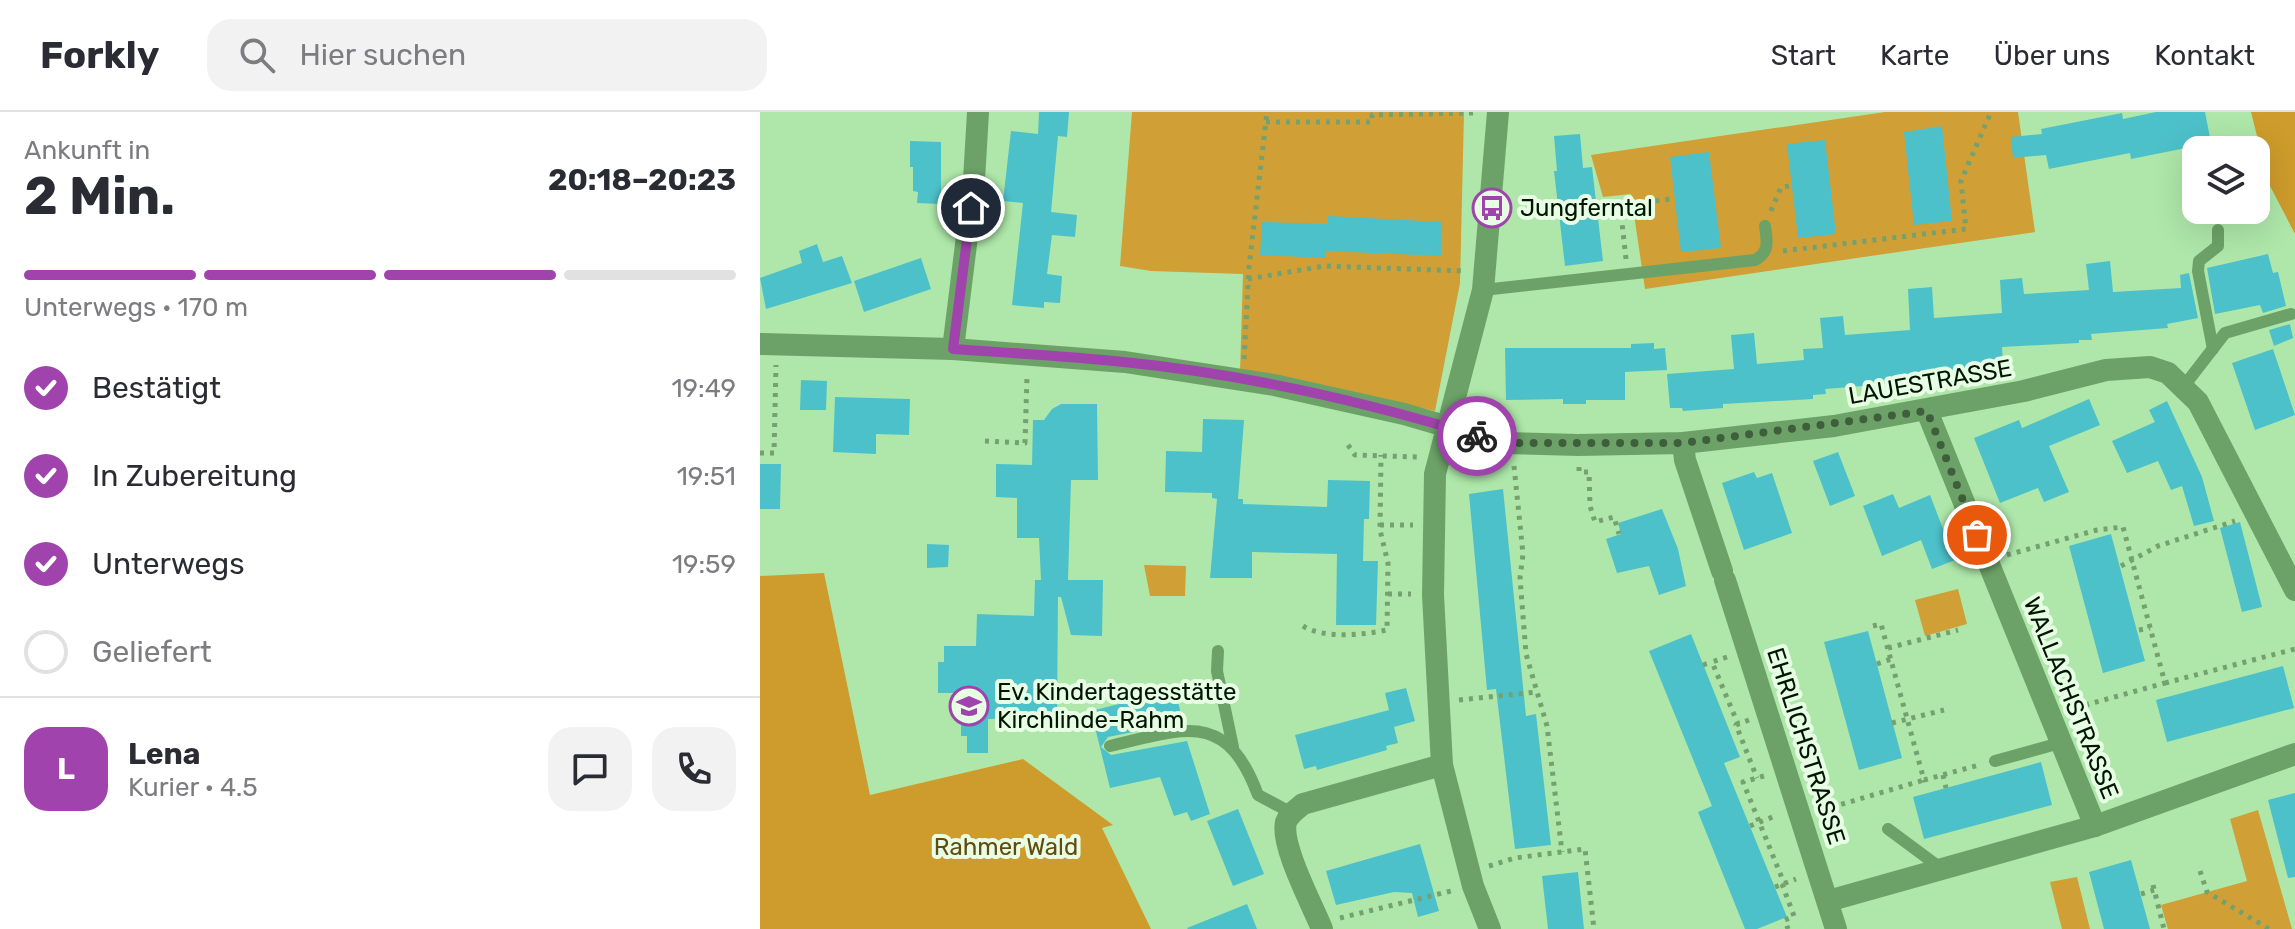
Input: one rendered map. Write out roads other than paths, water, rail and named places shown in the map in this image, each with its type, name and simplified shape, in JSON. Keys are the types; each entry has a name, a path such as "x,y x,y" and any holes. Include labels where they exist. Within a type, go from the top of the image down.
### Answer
{"street":[{"path":"953,349 974,180 978,112"},
{"path":"1490,929 1471,879 1442,765 1437,703 1434,526 1435,474 1484,281 1498,112"},
{"name":"LAUESTRASSE","path":"768,344 953,349 1125,362 1243,380 1404,414 1511,443 1578,445 1683,443 1927,411 2129,366 2150,367 2168,373 2184,386 2211,423 2295,590"},
{"name":"WALLACHSTRASSE","path":"1927,411 2095,826"},
{"name":"EHRLICHSTRASSE","path":"1683,443 1685,460 1836,929"},
{"path":"1828,901 2095,826 2295,754"},
{"path":"1321,926 1288,846 1285,823 1292,813 1303,804 1442,765"}],"lane":[{"path":"1484,281 1628,276 1755,260 1764,255 1768,247 1765,226"},
{"path":"2213,349 2198,271 2199,261 2218,246 2218,230"},
{"path":"2184,386 2225,333 2291,314"},
{"path":"1218,651 1217,671 1233,747"},
{"path":"1110,746 1180,730 1209,732 1233,747 1248,768 1258,795 1292,813"},
{"path":"1995,761 2060,743"},
{"path":"1888,829 1942,869"}],"place":[{"name":"Jungferntal","path":"1492,208"},
{"name":"Ev. Kindertagesstätte Kirchlinde-Rahm","path":"969,706"}],"park label":[{"name":"Rahmer Wald","path":"1006,847"}]}
